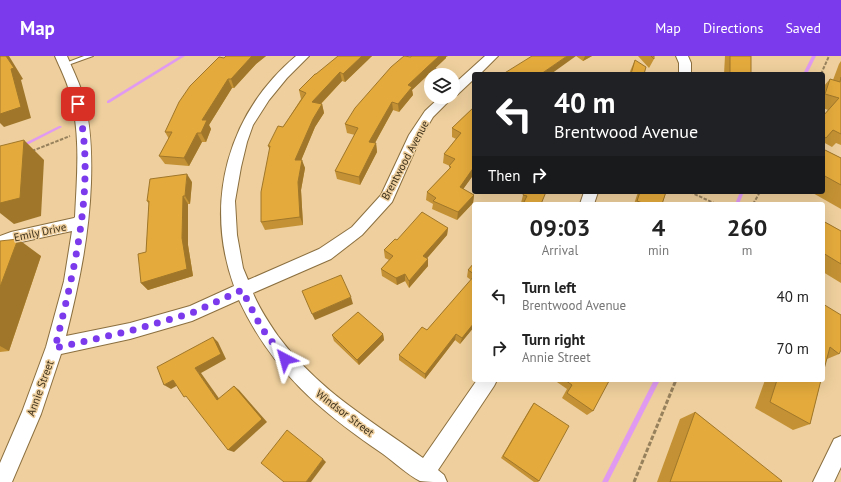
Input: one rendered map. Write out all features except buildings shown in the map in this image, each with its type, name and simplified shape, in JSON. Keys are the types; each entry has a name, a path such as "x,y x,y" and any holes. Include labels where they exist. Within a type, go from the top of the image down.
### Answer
{"street":[{"name":"Windsor Street","path":"303,56 270,89 245,128 229,186 228,236 242,290 261,327 277,350 302,378 332,406 431,477"},
{"path":"475,72 492,56"},
{"path":"682,56 685,63 685,72"},
{"name":"Annie Street","path":"2,482 31,414 55,348 72,281 81,223 85,154 84,130 76,92 63,60"},
{"path":"460,86 472,74"},
{"name":"Brentwood Avenue","path":"55,348 130,331 192,313 325,254 358,231 387,198 414,138 429,114 440,104"},
{"name":"Emily Drive","path":"0,242 11,238 81,223"},
{"path":"431,477 487,382"},
{"path":"823,482 841,446"}],"lane":[{"path":"63,60 90,56"}],"path":[{"path":"822,72 829,56"},
{"path":"428,66 433,68"},
{"path":"28,153 84,130"},
{"path":"694,194 712,202"},
{"path":"634,482 675,382"}],"waterway":[{"path":"108,102 183,56"},
{"path":"806,72 814,56"},
{"path":"22,146 60,127"},
{"path":"738,202 741,194"},
{"path":"605,482 656,382"}],"route":[{"path":"78,104 83,126 85,154 82,217 72,281 55,348 130,331 192,313 242,290 261,327 285,359"}]}
